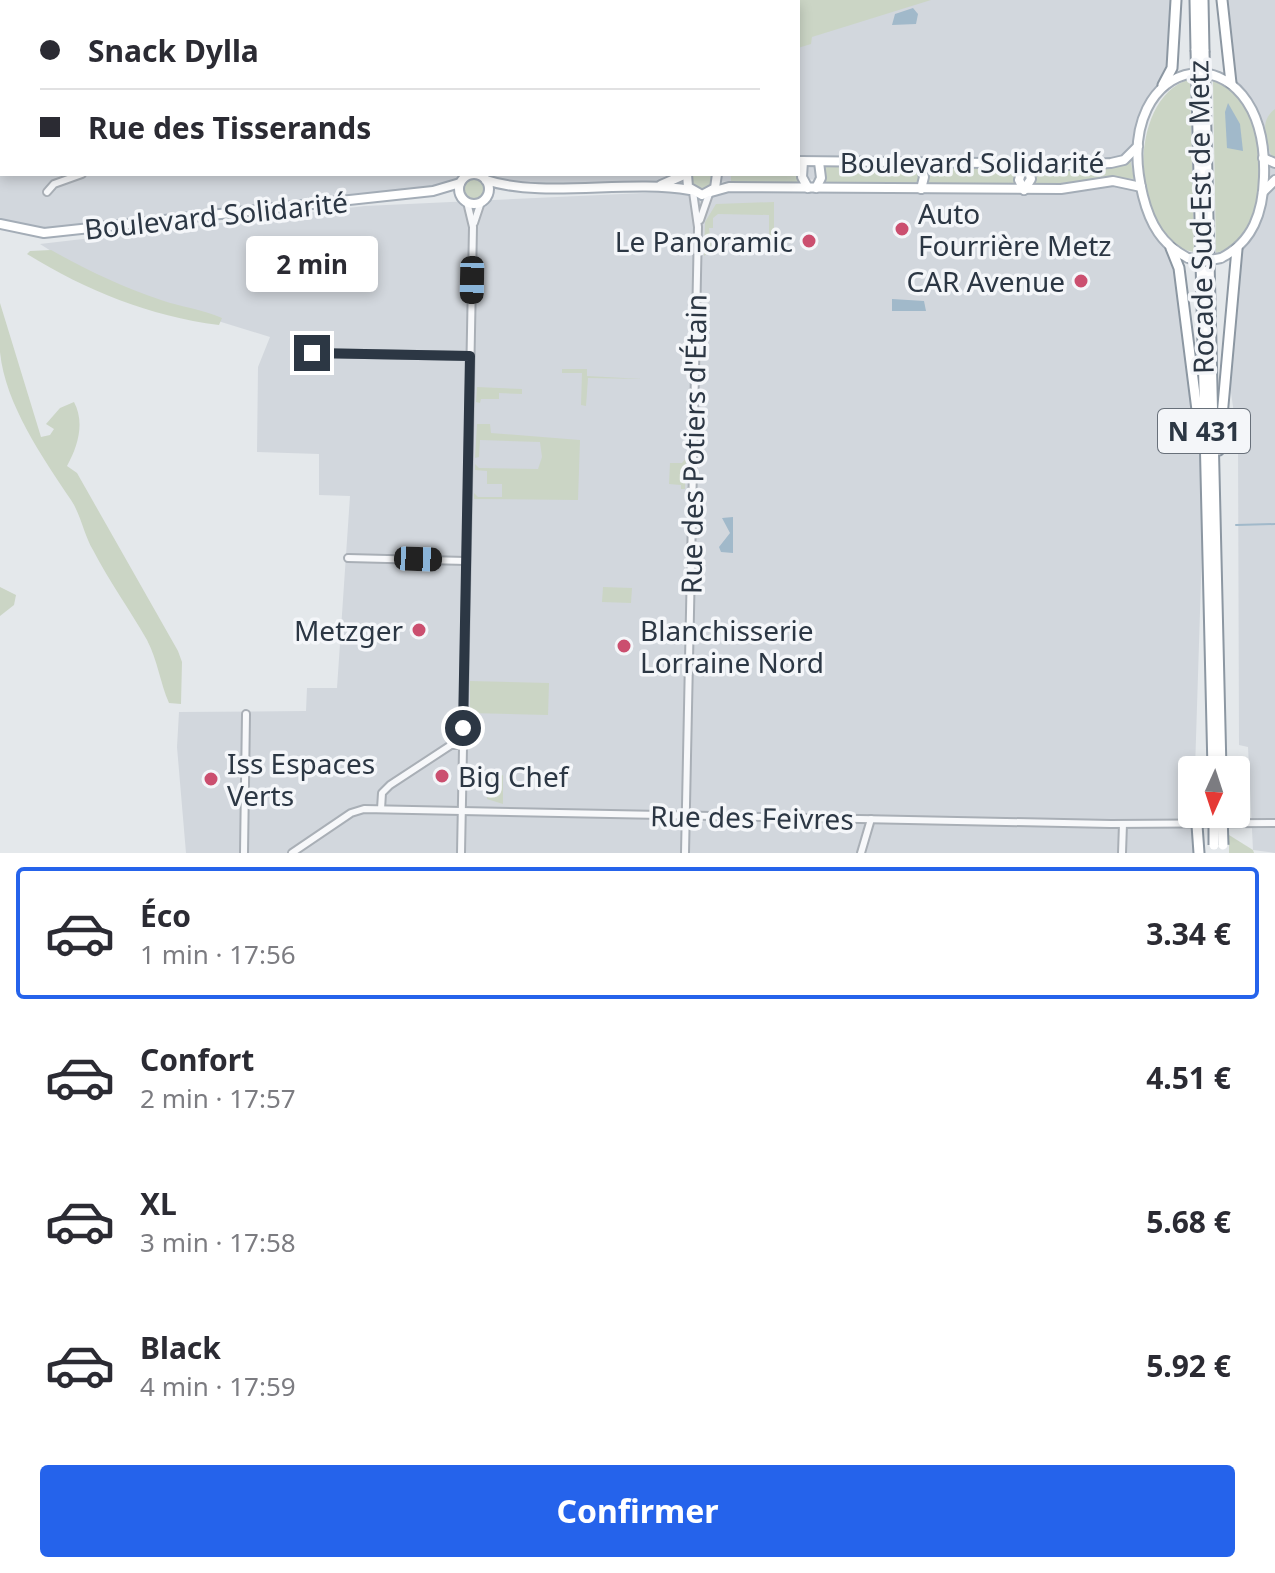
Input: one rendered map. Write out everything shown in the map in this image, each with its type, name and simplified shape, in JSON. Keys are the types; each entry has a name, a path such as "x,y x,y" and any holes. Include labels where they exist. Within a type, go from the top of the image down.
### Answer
{"highway":[{"path":"1163,85 1172,68 1176,0"},
{"name":"Rocade Sud-Est de Metz","path":"1195,0 1200,51 1221,756"},
{"name":"Rocade Sud-Est de Metz","path":"1200,51 1203,0"},
{"path":"1222,0 1231,83"},
{"name":"Rocade Sud-Est de Metz","path":"1201,91 1204,486 1213,756"},
{"path":"1171,248 1179,268 1204,486"},
{"path":"1215,518 1237,249"},
{"path":"1197,828 1199,853"},
{"path":"1216,828 1219,849"},
{"path":"1219,849 1221,828"}],"main road":[{"path":"1196,72 1213,74 1231,83 1251,110 1263,158 1263,193 1252,231 1237,249 1221,258 1205,261 1188,258 1171,248 1156,231 1141,187 1138,145 1147,108 1163,85 1179,75 1196,72"},
{"name":"Boulevard Solidarité","path":"801,161 1026,166 1117,163 1138,145"},
{"path":"1263,158 1275,163"},
{"path":"801,161 802,177 812,188 821,178 819,162"},
{"path":"920,163 924,177 921,189"},
{"path":"1024,190 1019,180 1026,166"},
{"path":"464,200 460,183 467,176"},
{"path":"659,186 682,176"},
{"path":"514,186 484,198 482,177 514,186 659,186 691,191 687,176"},
{"path":"710,193 717,185 717,176"},
{"path":"1263,193 1275,180"},
{"name":"Boulevard Solidarité","path":"691,191 710,193 729,187 1071,189 1113,181 1141,187"},
{"name":"Boulevard Solidarité","path":"0,224 27,233 44,233 433,191 460,183"},
{"name":"Boulevard Solidarité","path":"433,191 464,200 484,198"}],"street":[{"path":"47,192 54,184 76,176"},
{"name":"Rue des Potiers d'Étain","path":"685,853 698,227 691,191"},
{"name":"Rue des Potiers d'Étain","path":"698,227 710,193"},
{"path":"461,853 473,227 484,198"},
{"path":"464,200 473,227"},
{"path":"312,353 470,356"},
{"path":"348,558 466,561"},
{"path":"244,853 246,714"},
{"path":"381,809 382,793 390,785 451,745 463,745"},
{"name":"Rue des Feivres","path":"292,853 355,811 381,809 1178,825"},
{"path":"861,853 871,819"},
{"name":"Rue des Feivres","path":"1250,824 1275,823"},
{"path":"1122,853 1123,824"}],"shaded area":[{"path":"924,0 1176,0 1172,68 1157,92 1138,145 1146,207 1176,257 1204,486 1195,756 1178,756 1178,828 1194,828 1195,853 186,853 177,747 179,712 306,711 307,688 337,688 350,496 319,495 319,454 257,452 258,367 270,337 108,287 40,244 365,206 1075,173 473,188 442,185 44,230 0,219 0,176 800,176 800,40"},
{"path":"1222,0 1275,0 1275,853 1253,850 1250,756 1248,747 1239,745 1238,441 1226,358 1241,245 1263,193 1258,128 1231,83"}],"green space":[{"path":"800,0 931,0 812,37 811,44 800,47"},
{"path":"1190,79 1194,252 1173,243 1157,224 1147,198 1143,169 1145,140 1154,113 1169,92"},
{"path":"1213,81 1230,89 1243,105 1253,126 1259,177 1256,203 1248,225 1234,243 1216,253"},
{"path":"1275,109 1275,158 1267,142 1265,124"},
{"path":"1130,158 1134,179 1118,177 1032,186 1034,169"},
{"path":"826,165 913,165 920,171 919,180 911,185 822,184"},
{"path":"927,165 1016,168 1016,186 929,185"},
{"path":"691,176 713,176 714,183 705,191 691,184"},
{"path":"731,176 799,176 802,185 731,183"},
{"path":"474,179 481,182 484,189 481,196 474,199 467,196 464,189 467,182"},
{"path":"774,202 774,239 769,239 769,215 718,214 713,218 713,228 709,228 712,250 704,256 705,222 716,204"},
{"path":"51,250 132,290 222,318 219,325 143,308 72,279 27,254 30,251"},
{"path":"0,303 41,437 50,435 54,429 46,424 60,408 74,402 79,418 79,434 67,466 77,473 178,651 182,662 181,704 169,703 147,640 99,562 74,506 17,411 3,372"},
{"path":"562,369 587,369 587,376 643,379 588,378 586,406 581,405 582,373 562,373"},
{"path":"477,387 522,389 522,394 499,393 499,399 481,399 480,403 476,402"},
{"path":"477,424 490,424 491,433 580,440 578,500 474,499 474,493 478,497 502,497 502,484 487,484 487,471 475,470 475,464 479,468 538,469 542,457 540,442 480,440 479,457 475,458"},
{"path":"686,458 685,489 681,489 681,485 669,484 670,463 682,463"},
{"path":"0,587 16,595 14,605 0,616"},
{"path":"603,587 632,588 631,603 602,602"},
{"path":"470,681 549,683 548,715 470,713"},
{"path":"503,775 503,804 487,799 487,781"},
{"path":"1229,835 1253,850 1254,853 1229,853"}],"water":[{"path":"913,8 918,14 916,24 892,25 895,14"},
{"path":"1228,103 1240,124 1243,151 1227,148 1225,112"},
{"path":"892,299 924,301 926,311 892,311"},
{"path":"733,517 733,553 721,552 719,547 730,533 722,518"}],"waterway":[{"path":"1236,525 1275,524"}],"place":[{"name":"Auto Fourrière Metz","path":"902,229"},
{"name":"Le Panoramic","path":"809,241"},
{"name":"CAR Avenue","path":"1081,281"},
{"name":"Metzger","path":"419,630"},
{"name":"Blanchisserie Lorraine Nord","path":"624,646"},
{"name":"Big Chef","path":"442,776"},
{"name":"Iss Espaces Verts","path":"211,779"}],"route":[{"path":"312,353 470,356 463,728"}]}
